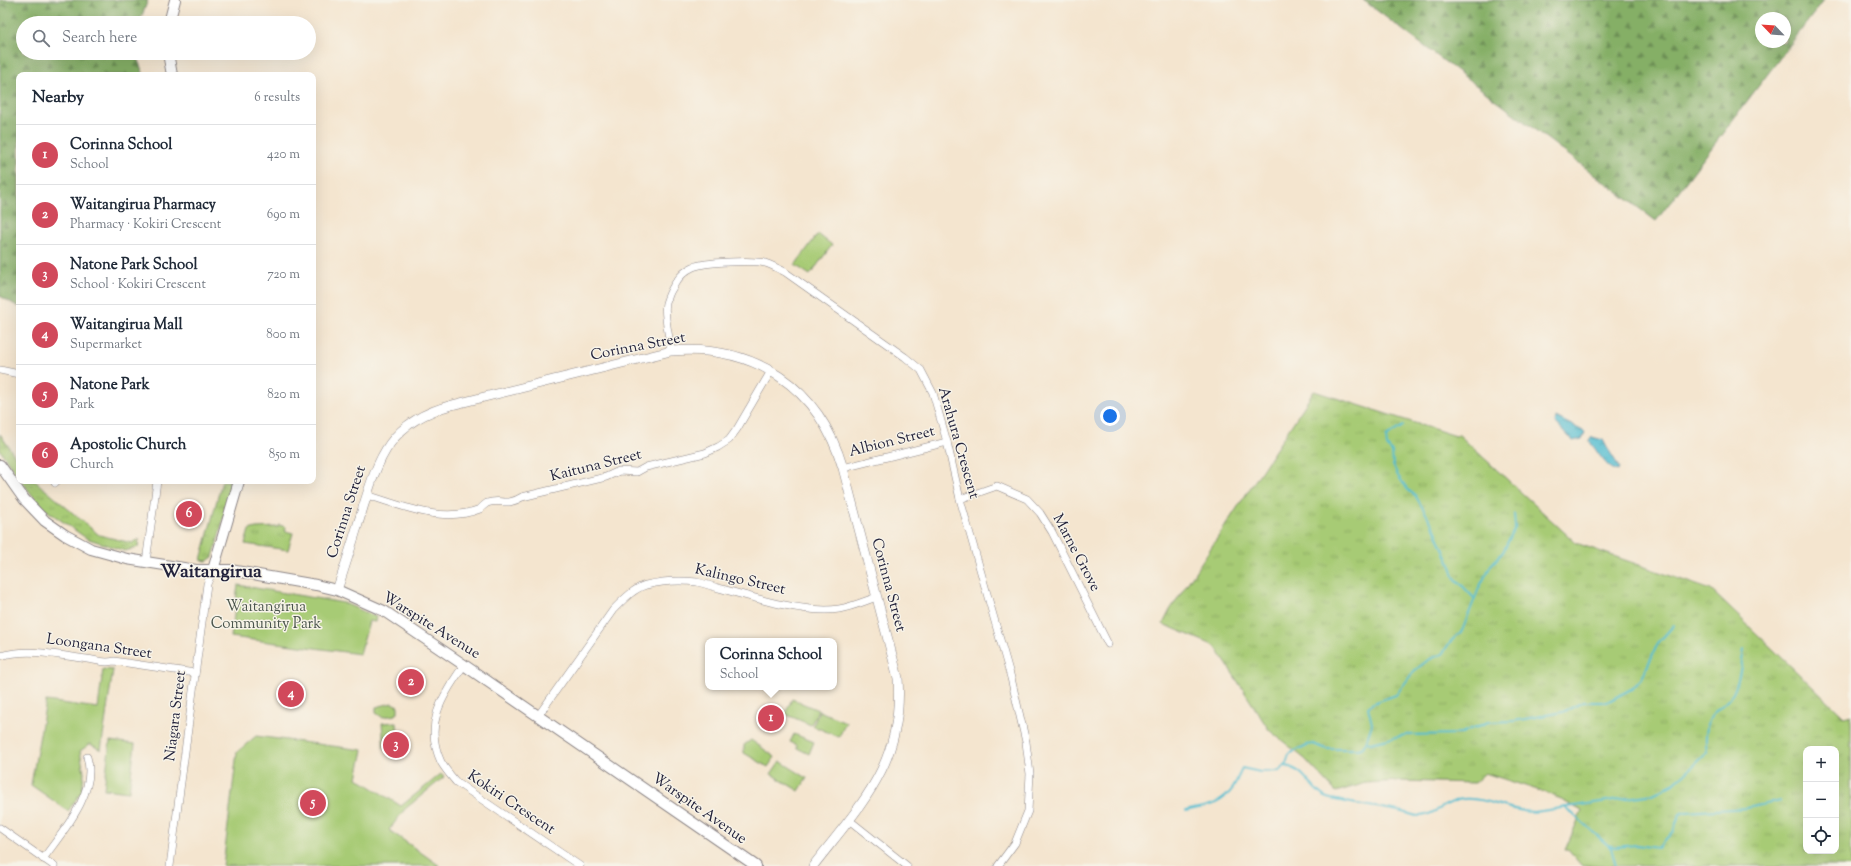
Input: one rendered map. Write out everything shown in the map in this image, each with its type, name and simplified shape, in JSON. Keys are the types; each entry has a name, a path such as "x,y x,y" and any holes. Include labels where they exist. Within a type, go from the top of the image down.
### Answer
{"main road":[{"path":"171,16 175,0"},
{"path":"169,60 171,72"},
{"name":"Warspite Avenue","path":"0,465 30,506 45,521 65,535 101,553 196,570 230,570 337,590 384,611 756,866"},
{"path":"213,570 238,484"}],"street":[{"name":"Arahura Crescent","path":"671,352 666,305 670,292 680,277 692,267 710,264 754,262 766,263 785,272 905,357 920,370 933,392 947,442 960,499 1011,678 1026,742 1030,774 1028,810 1015,843 998,866"},
{"name":"Corinna Street","path":"337,590 377,465 390,443 406,426 426,413 452,405 671,352 704,350 728,354 752,361 771,371 796,390 813,408 832,438 843,468 898,678 899,704 897,724 890,751 881,774 849,820 814,866"},
{"path":"0,370 16,373"},
{"name":"Kaituna Street","path":"367,495 432,514 453,514 480,508 487,504 515,501 522,497 606,477 619,471 636,472 646,467 705,453 728,440 737,429 771,371"},
{"name":"Albion Street","path":"843,468 947,442"},
{"path":"146,562 157,484"},
{"name":"Marne Grove","path":"960,499 997,486 1027,499 1040,513 1052,532 1108,644"},
{"name":"Niagara Street","path":"170,866 207,584 213,570"},
{"name":"Kalingo Street","path":"538,716 613,610 626,598 645,585 685,580 798,607 817,610 839,609 877,597"},
{"name":"Loongana Street","path":"0,656 36,652 95,660 106,663 119,662 195,673"},
{"name":"Kokiri Crescent","path":"464,665 443,697 437,712 434,735 442,763 456,782 580,866"},
{"path":"43,859 80,805 88,775 87,757"},
{"path":"849,820 907,866"},
{"path":"0,828 54,866"}],"green space":[{"path":"0,0 148,0 142,16 16,16 16,60 138,60 143,72 16,72 16,305 0,296"},
{"path":"1363,0 1824,0 1791,43 1791,12 1755,12 1755,48 1788,48 1656,221"},
{"path":"818,234 832,245 810,275 795,265"},
{"path":"1314,391 1456,436 1458,434 1576,543 1711,590 1844,717 1851,715 1851,866 1582,866 1568,850 1565,850 1582,811 1550,794 1485,773 1474,783 1399,781 1366,783 1336,792 1305,759 1269,730 1215,646 1163,624 1170,610"},
{"path":"0,434 16,458 16,474 0,450"},
{"path":"23,484 39,484 99,535 132,543 139,539 138,547 125,551 86,538 42,507"},
{"path":"221,484 233,484 213,557 207,561 201,560"},
{"path":"279,525 286,527 285,531 293,533 288,550 245,544 249,530 256,528 278,527"},
{"name":"Waitangirua Community Park","path":"238,585 344,603 376,617 375,622 369,621 360,654 231,637"},
{"path":"103,669 113,670 101,750 90,744 80,751 84,773 82,791 68,811 31,785 46,701 98,708"},
{"path":"792,699 818,710 811,725 785,714"},
{"path":"392,703 398,706 398,712 396,715 382,717 376,713 376,707"},
{"path":"819,711 846,722 839,737 813,726"},
{"path":"397,722 398,747 384,748 382,723"},
{"path":"794,734 814,742 809,754 797,748 797,745 790,742"},
{"path":"256,736 363,750 357,778 401,806 441,774 444,777 405,809 389,830 440,866 223,866 237,752"},
{"path":"751,740 775,757 768,767 744,753 744,745"},
{"path":"110,741 135,744 129,792 104,789"},
{"path":"780,761 807,778 799,791 771,774"}],"water":[{"path":"1556,417 1585,432 1582,439 1573,441 1555,422"},
{"path":"1592,437 1603,440 1619,468 1618,471 1609,466 1602,459 1589,441"}],"waterway":[{"path":"1403,426 1386,437 1387,446 1392,452 1393,465 1398,476 1408,490 1415,495 1434,527 1454,577 1474,598"},
{"path":"1366,742 1372,724 1368,707 1373,703 1396,695 1414,671 1428,660 1442,654 1451,641 1462,631 1479,588 1491,565 1503,552 1515,527 1514,514"},
{"path":"1186,811 1218,802 1233,788 1242,768 1260,772 1280,771 1286,764 1289,754 1307,745 1313,744 1327,749 1359,749 1363,747 1366,742 1371,743 1405,735 1459,734 1488,722 1514,721 1563,712 1583,702 1607,702 1633,688 1642,678 1658,643 1674,625"},
{"path":"1285,766 1298,771 1316,790 1327,798 1419,816 1432,813 1452,802 1463,799 1481,800 1516,810 1535,812 1653,794 1675,783 1707,752 1707,726 1714,713 1729,699 1733,693 1739,677 1744,650"},
{"path":"1608,845 1614,847 1637,845 1658,848 1673,831 1680,814 1685,812 1747,808 1780,801"},
{"path":"1565,807 1611,848 1616,866"}],"place":[{"name":"Apostolic Church","path":"189,514"},
{"name":"Waitangirua Pharmacy","path":"411,682"},
{"name":"Waitangirua Mall","path":"291,694"},
{"name":"Corinna School","path":"771,718"},
{"name":"Natone Park School","path":"396,745"},
{"name":"Natone Park","path":"313,803"}],"district":[{"name":"Waitangirua","path":"211,572"}]}
